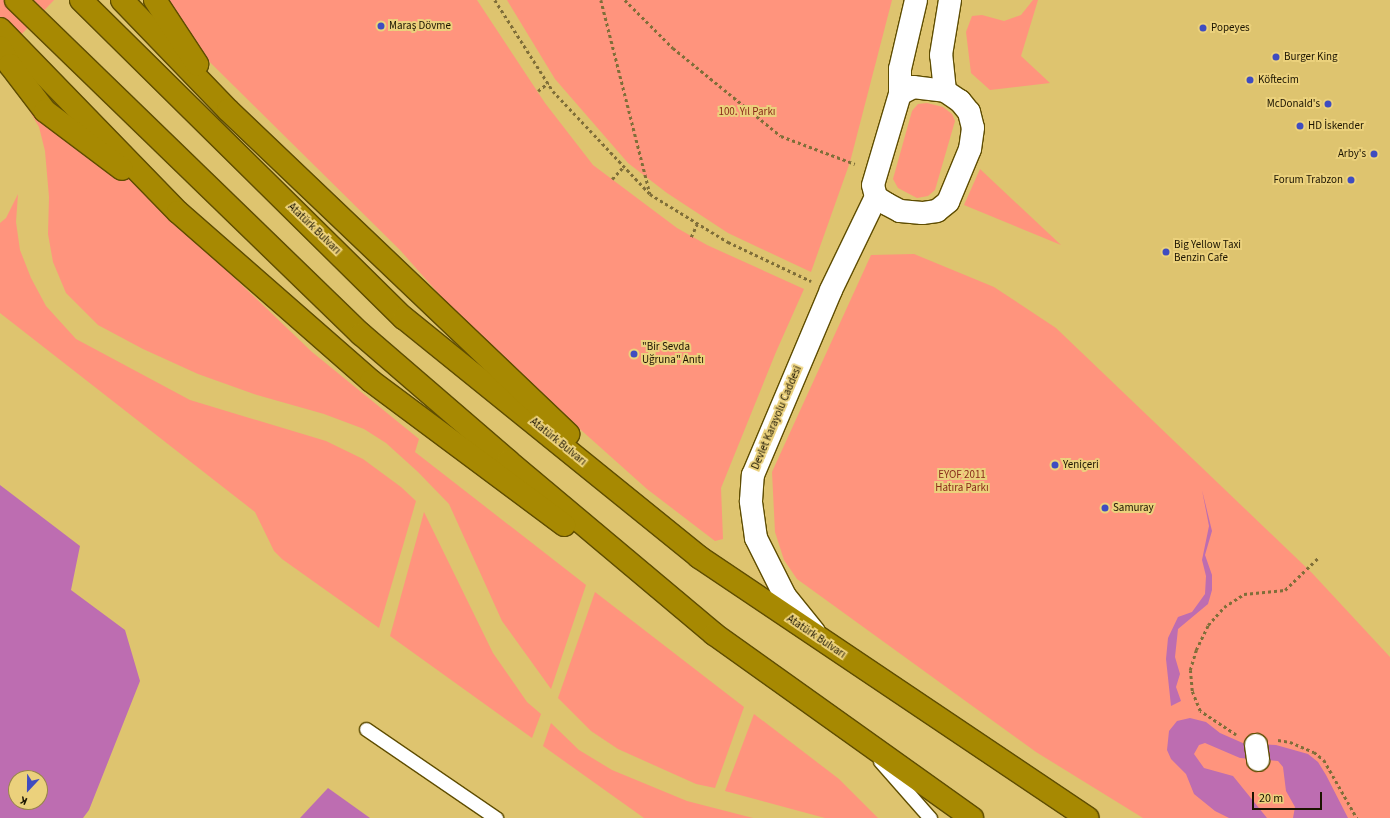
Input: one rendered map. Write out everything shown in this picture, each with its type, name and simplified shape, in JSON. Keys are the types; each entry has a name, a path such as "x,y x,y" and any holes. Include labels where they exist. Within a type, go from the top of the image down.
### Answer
{"highway":[{"path":"16,0 70,55 361,334 714,634"},
{"name":"Atatürk Bulvarı","path":"81,0 404,318 698,557 1088,818"},
{"path":"122,0 228,110 698,557"},
{"path":"155,0 228,110"},
{"path":"0,29 178,212"},
{"path":"0,47 10,65 44,111 178,212 377,385 466,455 972,818"}],"street":[{"name":"Devlet Karayolu Caddesi","path":"818,638 785,596 756,538 751,501 753,475 831,290 876,197 873,185 900,94 900,69 916,0"},
{"path":"945,91 941,55 950,0"},
{"path":"876,197 900,210 922,213 937,211 948,202 970,149 973,128 969,112 960,101 945,91 913,87 900,94"}],"lane":[{"path":"366,729 496,818"},
{"path":"862,740 930,818"}],"path":[{"path":"495,0 548,83 624,168 650,194 728,242 831,290"},
{"path":"601,0 650,194"},
{"path":"625,0 673,48 780,136 877,170"},
{"path":"538,91 548,83"},
{"path":"612,179 624,168"},
{"path":"691,237 697,224"},
{"path":"1318,558 1285,590 1244,594 1224,607 1208,625 1196,650 1190,670 1192,691 1200,711 1232,734 1257,746 1290,742 1314,752 1324,760 1357,818"}],"green space":[{"path":"0,0 54,0 0,57"},
{"path":"147,0 477,0 545,103 593,165 677,228 707,245 804,289 776,352 721,488 723,539 715,541 647,489 476,336 400,250"},
{"name":"100. Yıl Parkı","path":"507,0 892,0 850,162 811,272 728,233 667,193 628,163 555,79"},
{"path":"1033,0 1038,0 1021,56 1050,83 990,90 971,73 966,32 972,16 982,15 1004,21 1021,15"},
{"path":"12,81 90,140 312,352 419,439 415,452 586,585 551,689 502,621 449,504 418,472 386,443 364,429 324,414 257,395 198,374 143,349 98,325 66,293 53,262 48,234 49,197 45,151 39,127"},
{"path":"927,103 943,107 952,114 955,121 935,190 928,196 917,198 898,188 893,179 912,111 918,104"},
{"path":"980,169 1061,245 964,205"},
{"path":"18,194 16,222 20,250 31,278 46,306 76,339 190,400 326,441 363,459 401,487 416,501 379,628 282,559 274,551 255,512 0,313 0,223 6,218"},
{"name":"EYOF 2011 Hatıra Parkı","path":"914,254 994,287 1056,328 1312,573 1390,657 1390,818 1143,818 1036,752 797,579 784,560 775,532 772,472 871,255"},
{"path":"424,512 493,653 527,702 541,714 532,738 390,636"},
{"path":"595,592 744,707 715,788 696,784 618,749 591,731 558,698"},
{"path":"754,714 839,779 878,818 825,818 725,791"},
{"path":"551,723 579,750 612,770 687,801 753,818 644,818 543,746"}],"shaded area":[{"path":"0,485 80,546 71,590 125,630 140,681 89,810 83,818 0,818"},
{"path":"1202,490 1212,531 1205,555 1212,575 1212,590 1208,604 1178,629 1175,657 1180,674 1176,687 1181,701 1171,706 1166,659 1168,638 1178,617 1192,612 1205,594 1206,576 1202,560 1209,526"},
{"path":"1190,718 1206,722 1220,733 1245,744 1276,745 1308,754 1318,762 1348,818 1293,818 1295,807 1286,791 1283,767 1278,761 1240,758 1205,743 1199,745 1194,754 1204,768 1233,776 1267,818 1229,818 1215,811 1194,794 1186,774 1171,759 1167,750 1169,731 1177,721"},
{"path":"328,788 370,818 300,818"}],"place":[{"name":"Maraş Dövme","path":"381,26"},
{"name":"Popeyes","path":"1203,28"},
{"name":"Burger King","path":"1276,57"},
{"name":"Köftecim","path":"1250,80"},
{"name":"McDonald's","path":"1328,104"},
{"name":"HD İskender","path":"1300,126"},
{"name":"Arby's","path":"1374,154"},
{"name":"Forum Trabzon","path":"1351,180"},
{"name":"Big Yellow Taxi Benzin Cafe","path":"1166,252"},
{"name":"\"Bir Sevda Uğruna\" Anıtı","path":"634,354"},
{"name":"Yeniçeri","path":"1055,465"},
{"name":"Samuray","path":"1105,508"}]}
